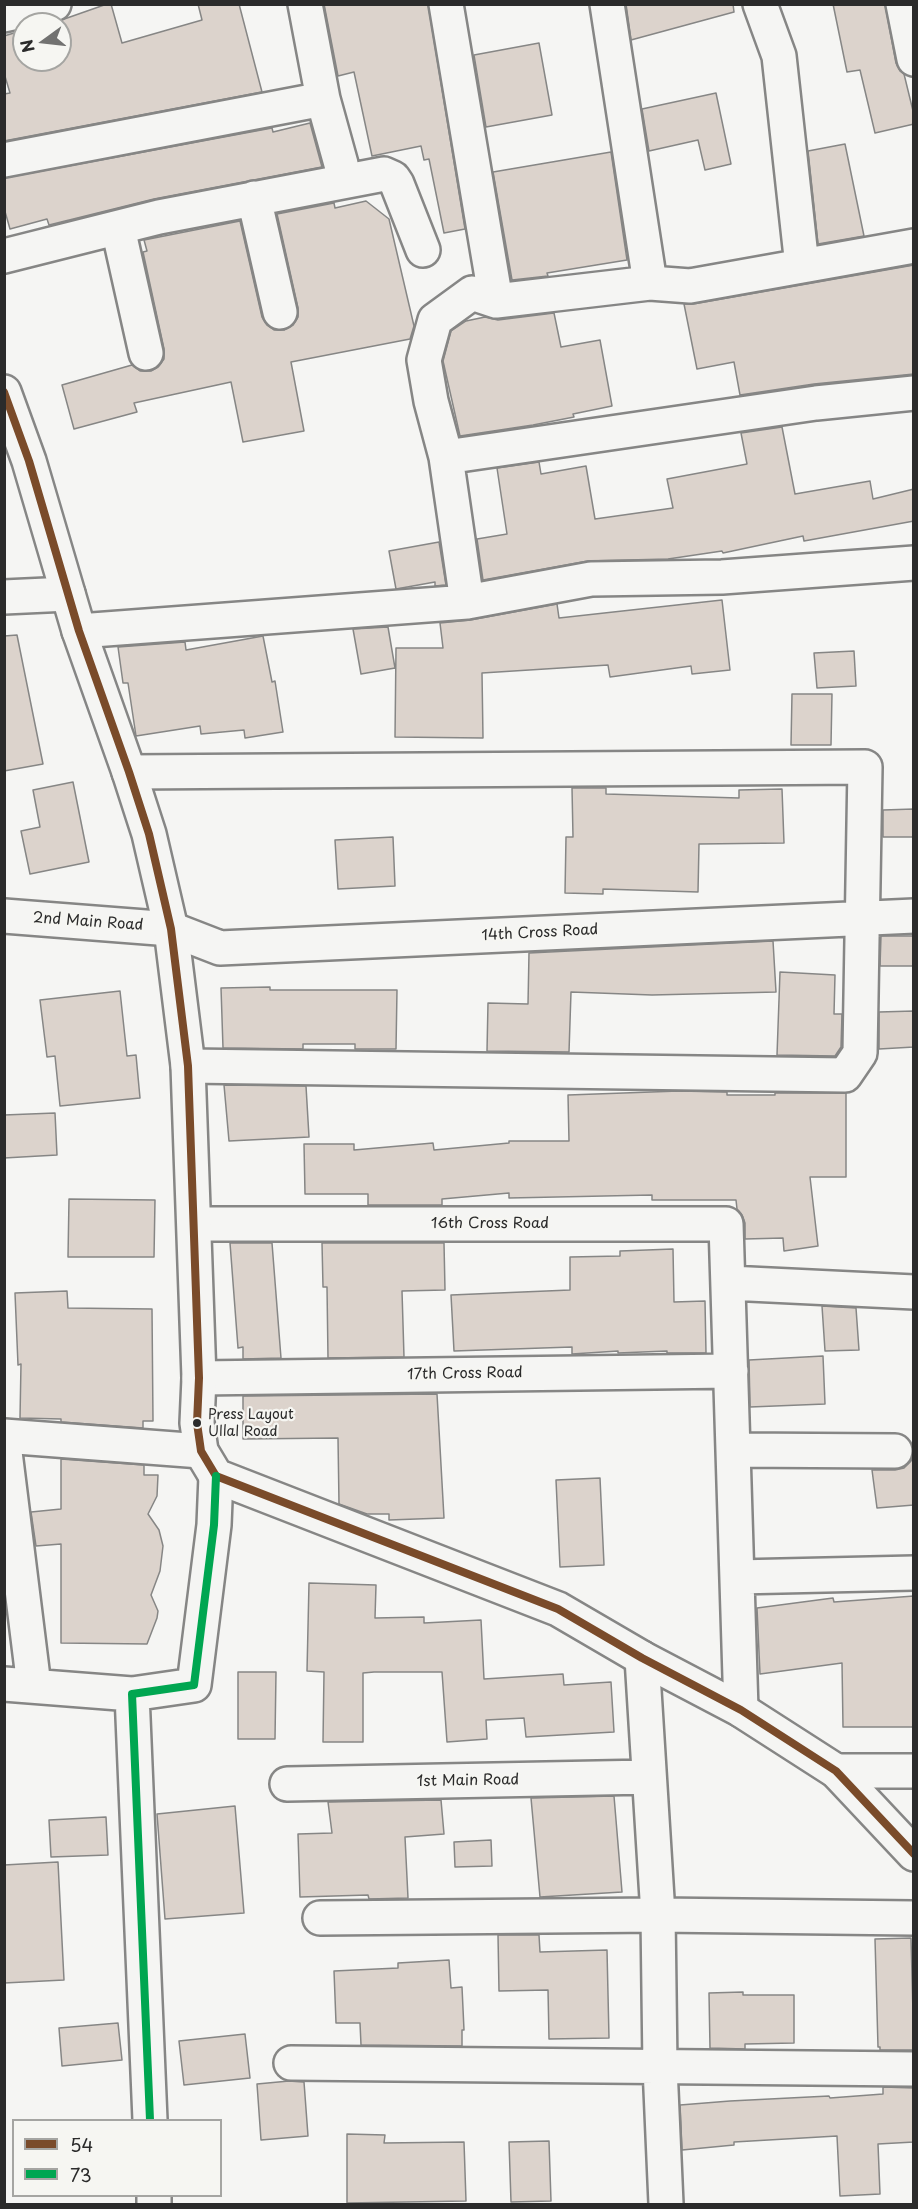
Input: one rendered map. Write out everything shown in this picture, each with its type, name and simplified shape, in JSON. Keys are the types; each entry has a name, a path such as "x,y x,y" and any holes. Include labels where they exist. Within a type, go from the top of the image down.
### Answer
{"street":[{"path":"4,15 54,4"},
{"path":"305,4 323,99 341,164"},
{"path":"446,4 496,301"},
{"path":"607,4 650,283"},
{"path":"760,4 779,56 802,266"},
{"path":"903,4 914,59"},
{"path":"4,160 323,99"},
{"path":"4,256 159,217 384,174 389,175 397,184 423,250"},
{"path":"254,198 280,312"},
{"path":"118,228 146,353"},
{"path":"467,602 446,457 431,401 424,360 435,320 472,293 496,301 650,283 690,286 914,246"},
{"path":"4,392 29,461 78,631 149,834 171,929 188,1066 199,1378 197,1423 209,1463 214,1525 194,1685 132,1694 19,1685 4,1444"},
{"path":"446,457 816,403 914,393"},
{"path":"78,631 467,602 591,579 722,577 914,563"},
{"path":"4,597 68,594"},
{"path":"129,772 865,767 861,1053 846,1075 188,1066"},
{"name":"2nd Main Road","path":"4,916 171,929"},
{"name":"14th Cross Road","path":"171,929 220,948 914,916"},
{"name":"16th Cross Road","path":"195,1224 726,1224 729,1283"},
{"path":"741,1710 729,1283 914,1292"},
{"name":"17th Cross Road","path":"199,1378 731,1371"},
{"path":"4,1436 209,1463 558,1610 642,1658 741,1710 836,1771 914,1854"},
{"path":"733,1450 895,1451"},
{"path":"737,1577 914,1573"},
{"path":"642,1658 658,1914 660,2067 666,2205"},
{"path":"132,1694 150,2119"},
{"path":"836,1771 914,1771"},
{"name":"1st Main Road","path":"287,1784 649,1777"},
{"path":"320,1918 658,1914 914,1918"},
{"path":"291,2063 914,2069"}],"building":[{"path":"111,4 122,43 202,20 198,4 239,4 262,92 4,141 4,94 10,93 4,73 4,36 12,34 12,72 72,72 72,16"},
{"path":"324,4 428,4 465,229 444,233 429,159 424,160 421,146 372,156 354,72 338,76"},
{"path":"626,4 733,4 734,12 631,40"},
{"path":"833,4 885,4 896,63 904,74 914,124 875,133 860,70 847,72"},
{"path":"539,43 552,115 486,127 474,55"},
{"path":"716,93 731,164 705,170 698,140 649,151 642,109"},
{"path":"310,123 322,167 154,199 49,225 47,219 10,229 4,208 4,178 272,128 273,132"},
{"path":"845,144 864,236 818,244 808,151"},
{"path":"611,152 627,260 547,273 548,276 512,280 493,172"},
{"path":"366,201 389,219 414,326 410,339 291,362 304,431 243,442 231,382 134,403 137,412 74,429 62,385 132,365 140,371 151,371 158,367 164,359 164,349 143,252 147,251 144,240 240,221 262,317 274,330 284,330 293,325 298,317 298,308 277,214 334,203 335,208"},
{"path":"914,265 914,374 814,384 740,395 734,362 697,369 684,304"},
{"path":"554,313 561,347 600,340 612,406 573,414 574,417 460,436 443,361 451,331 466,321 485,317 498,320"},
{"path":"782,427 795,494 870,481 873,499 914,489 914,521 804,541 803,536 723,553 722,551 668,559 588,561 483,580 477,539 507,534 497,468 539,462 541,474 586,466 595,519 673,508 667,479 747,464 741,433"},
{"path":"439,542 446,585 435,586 435,582 396,589 389,551"},
{"path":"722,600 730,670 692,674 691,666 610,677 608,665 482,673 483,738 395,737 396,648 443,648 440,623 470,620 557,604 559,618"},
{"path":"388,627 395,668 361,674 353,629"},
{"path":"17,635 43,764 4,771 4,636"},
{"path":"263,636 272,682 275,681 283,732 245,738 244,730 201,734 200,726 136,736 128,683 123,683 118,647 185,642 186,650"},
{"path":"854,651 856,686 817,688 814,653"},
{"path":"792,694 832,694 831,745 791,745"},
{"path":"73,782 89,862 30,874 21,831 40,827 33,790"},
{"path":"572,788 606,788 606,794 739,798 739,790 782,789 784,843 699,844 698,892 603,889 603,894 565,893 566,837 573,837"},
{"path":"914,809 914,837 883,837 883,810"},
{"path":"393,837 395,886 338,889 335,840"},
{"path":"881,936 914,936 914,966 880,966"},
{"path":"773,941 776,992 652,995 571,992 569,1052 487,1051 488,1003 528,1004 529,953"},
{"path":"780,972 835,975 834,1014 842,1014 841,1047 835,1056 777,1055"},
{"path":"270,987 270,990 397,990 396,1049 355,1049 355,1044 303,1044 303,1049 223,1048 221,988"},
{"path":"120,991 127,1056 136,1055 140,1098 60,1106 55,1056 47,1057 40,1000"},
{"path":"914,1011 914,1047 879,1049 879,1012"},
{"path":"224,1085 306,1086 309,1137 229,1141"},
{"path":"679,1091 727,1092 727,1095 846,1093 846,1177 810,1177 818,1246 784,1251 783,1238 745,1239 745,1223 737,1209 736,1200 652,1200 652,1195 509,1198 509,1193 442,1199 442,1205 368,1205 368,1194 305,1194 304,1144 354,1144 354,1150 433,1143 434,1150 509,1143 509,1141 569,1141 568,1095"},
{"path":"55,1113 57,1155 4,1158 4,1115"},
{"path":"69,1199 155,1200 154,1257 68,1257"},
{"path":"230,1243 272,1243 281,1358 243,1359 243,1347 238,1348"},
{"path":"322,1243 444,1243 445,1290 402,1291 404,1357 328,1358 327,1287 323,1287"},
{"path":"673,1249 674,1302 705,1301 706,1353 667,1353 667,1351 618,1353 618,1351 572,1354 572,1347 454,1351 451,1295 570,1290 570,1257 620,1256 620,1251"},
{"path":"67,1291 68,1308 152,1309 153,1421 143,1421 143,1428 61,1422 61,1419 20,1418 21,1364 18,1365 15,1293"},
{"path":"822,1306 856,1308 859,1350 825,1351"},
{"path":"823,1356 825,1404 750,1407 749,1360"},
{"path":"437,1394 444,1518 389,1520 389,1514 367,1514 339,1504 338,1438 243,1439 243,1396"},
{"path":"913,1456 914,1505 877,1508 872,1470 904,1468"},
{"path":"61,1459 144,1465 144,1475 158,1475 157,1496 148,1514 159,1530 163,1546 160,1571 151,1595 158,1611 157,1618 147,1644 61,1643 61,1544 36,1546 31,1512 61,1509"},
{"path":"600,1478 604,1565 560,1567 556,1480"},
{"path":"309,1583 376,1585 375,1618 424,1617 424,1623 481,1620 484,1679 563,1674 564,1685 611,1682 614,1732 526,1737 524,1718 486,1720 487,1739 447,1742 442,1672 374,1672 363,1673 363,1742 323,1742 324,1672 307,1671"},
{"path":"914,1596 914,1727 843,1727 842,1663 760,1674 757,1608 833,1598 834,1602"},
{"path":"238,1672 276,1672 275,1739 238,1739"},
{"path":"614,1796 622,1892 540,1897 531,1798"},
{"path":"441,1800 444,1834 405,1837 408,1898 369,1899 368,1895 300,1897 298,1834 332,1833 328,1802"},
{"path":"235,1806 244,1913 165,1919 157,1814"},
{"path":"106,1817 108,1855 51,1857 49,1820"},
{"path":"491,1840 492,1866 455,1867 454,1842"},
{"path":"58,1862 64,1980 4,1983 4,1865"},
{"path":"498,1935 539,1935 540,1952 607,1950 609,2038 549,2039 548,1990 499,1991"},
{"path":"911,1938 914,2050 880,2050 878,2047 875,1939"},
{"path":"449,1960 451,1988 462,1987 464,2030 462,2030 462,2046 361,2045 360,2023 336,2023 334,1971 398,1968 398,1963"},
{"path":"743,1992 743,1995 794,1995 794,2043 745,2044 745,2049 710,2048 709,1993"},
{"path":"118,2023 122,2060 62,2066 59,2028"},
{"path":"245,2034 250,2078 184,2085 179,2041"},
{"path":"304,2082 308,2136 261,2140 257,2084"},
{"path":"883,2087 914,2088 914,2142 878,2144 880,2194 840,2196 837,2136 734,2142 734,2145 682,2150 680,2105 883,2094"},
{"path":"347,2134 385,2135 384,2143 464,2142 466,2201 347,2203"},
{"path":"549,2141 551,2201 511,2202 509,2142"}],"transit line":[{"name":"54","path":"4,392 29,461 79,631 149,834 171,929 188,1066 199,1378 197,1423 201,1451 216,1476 558,1609 642,1658 741,1710 836,1771 914,1854"},
{"name":"73","path":"150,2119 132,1694 194,1685 214,1525 216,1476"}],"place":[{"name":"Press Layout Ullal Road","path":"197,1423"}]}
